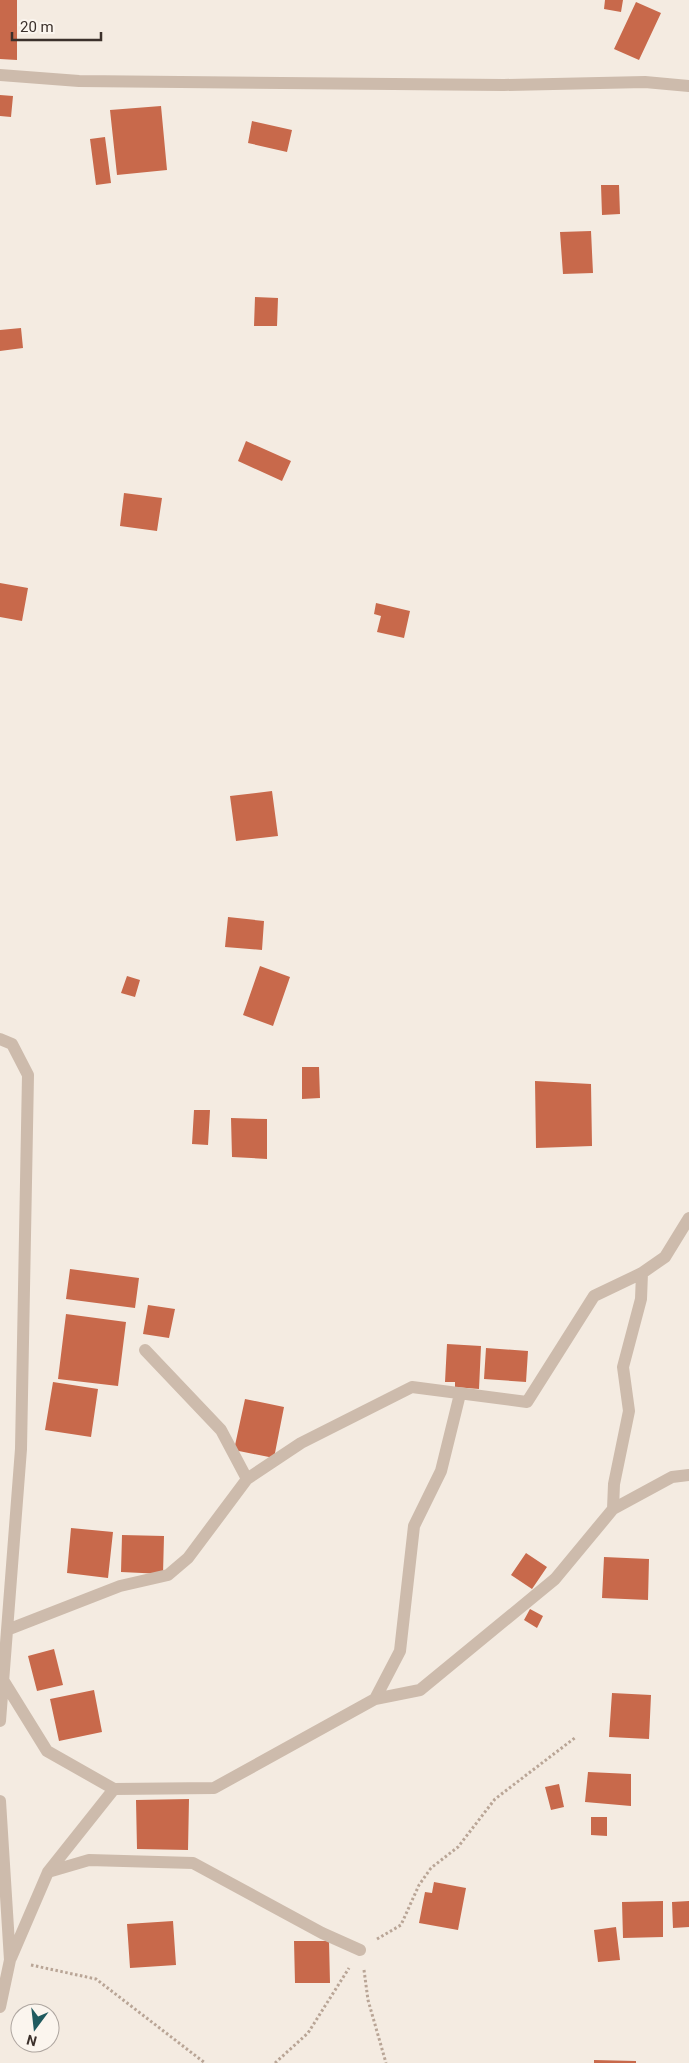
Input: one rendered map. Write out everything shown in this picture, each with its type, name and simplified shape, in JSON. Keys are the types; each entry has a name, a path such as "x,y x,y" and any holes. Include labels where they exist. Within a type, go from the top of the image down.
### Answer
{"street":[{"path":"0,75 78,81 494,85 645,82 689,86"},
{"path":"0,1040 12,1044 28,1075 21,1449 7,1630 2,1665 3,1680 0,1721"},
{"path":"7,1630 120,1586 168,1575 188,1558 247,1480 300,1442 412,1386 527,1402 594,1296 642,1273 665,1257 689,1218"},
{"path":"613,1509 614,1484 629,1411 623,1367 641,1299 642,1273"},
{"path":"145,1350 221,1430 247,1480"},
{"path":"375,1699 400,1651 414,1526 441,1471 460,1394"},
{"path":"3,1680 47,1751 114,1788 214,1788 375,1699 420,1690 555,1579 613,1509 672,1477 689,1474"},
{"path":"0,2007 10,1960 48,1872 114,1788"},
{"path":"0,1802 10,1960"},
{"path":"48,1872 88,1860 193,1863 322,1932 360,1950"}],"path":[{"path":"275,2063 308,2033 360,1950 401,1925 418,1885 431,1868 458,1847 495,1799 576,1737"},
{"path":"360,1950 368,2000 386,2063"},
{"path":"10,1960 96,1979 205,2063"}],"building":[{"path":"0,0 17,0 17,60 0,59"},
{"path":"605,0 623,0 621,12 604,9"},
{"path":"636,2 661,13 639,60 614,49"},
{"path":"0,95 13,96 11,117 0,116"},
{"path":"161,106 167,170 117,175 110,110"},
{"path":"252,121 292,130 287,152 248,143"},
{"path":"105,137 111,183 96,185 90,139"},
{"path":"601,185 619,185 620,214 602,215"},
{"path":"591,231 593,273 563,274 560,232"},
{"path":"255,297 278,298 277,326 254,326"},
{"path":"21,328 23,348 0,351 0,330"},
{"path":"246,441 291,461 282,481 238,461"},
{"path":"124,493 162,498 157,531 120,526"},
{"path":"0,583 28,588 22,621 0,617"},
{"path":"376,603 410,611 404,638 377,632 381,616 374,614"},
{"path":"272,791 278,836 236,841 230,796"},
{"path":"228,917 264,921 262,950 225,947"},
{"path":"260,966 290,977 273,1026 243,1015"},
{"path":"127,976 140,980 135,997 121,993"},
{"path":"302,1067 319,1067 320,1098 302,1099"},
{"path":"535,1081 591,1084 592,1146 536,1148"},
{"path":"194,1110 210,1110 208,1145 192,1144"},
{"path":"231,1118 267,1119 267,1159 232,1157"},
{"path":"70,1269 139,1278 135,1308 66,1299"},
{"path":"148,1305 175,1309 169,1338 143,1334"},
{"path":"66,1314 126,1322 118,1386 58,1379"},
{"path":"447,1344 481,1346 479,1389 455,1387 455,1382 445,1382"},
{"path":"486,1348 528,1351 526,1382 484,1379"},
{"path":"53,1382 98,1389 91,1437 45,1430"},
{"path":"245,1399 284,1407 274,1458 234,1450"},
{"path":"71,1528 113,1532 108,1578 67,1573"},
{"path":"122,1535 164,1536 163,1574 121,1572"},
{"path":"526,1553 547,1567 532,1589 511,1575"},
{"path":"604,1557 649,1559 648,1600 602,1598"},
{"path":"530,1609 543,1616 537,1628 524,1620"},
{"path":"54,1649 63,1685 37,1691 28,1656"},
{"path":"94,1690 102,1732 59,1741 50,1699"},
{"path":"612,1693 651,1695 649,1739 609,1737"},
{"path":"588,1772 631,1774 631,1806 585,1802"},
{"path":"559,1784 564,1807 551,1810 545,1787"},
{"path":"189,1799 188,1850 137,1849 136,1800"},
{"path":"591,1817 607,1817 607,1836 591,1835"},
{"path":"434,1882 466,1888 458,1930 419,1923 425,1892 432,1893"},
{"path":"663,1901 663,1937 623,1938 622,1902"},
{"path":"689,1901 689,1927 673,1928 672,1902"},
{"path":"173,1921 176,1965 130,1968 127,1924"},
{"path":"616,1927 620,1960 598,1962 594,1930"},
{"path":"294,1941 329,1941 330,1983 295,1983"},
{"path":"594,2060 636,2061 636,2063 594,2063"}]}
